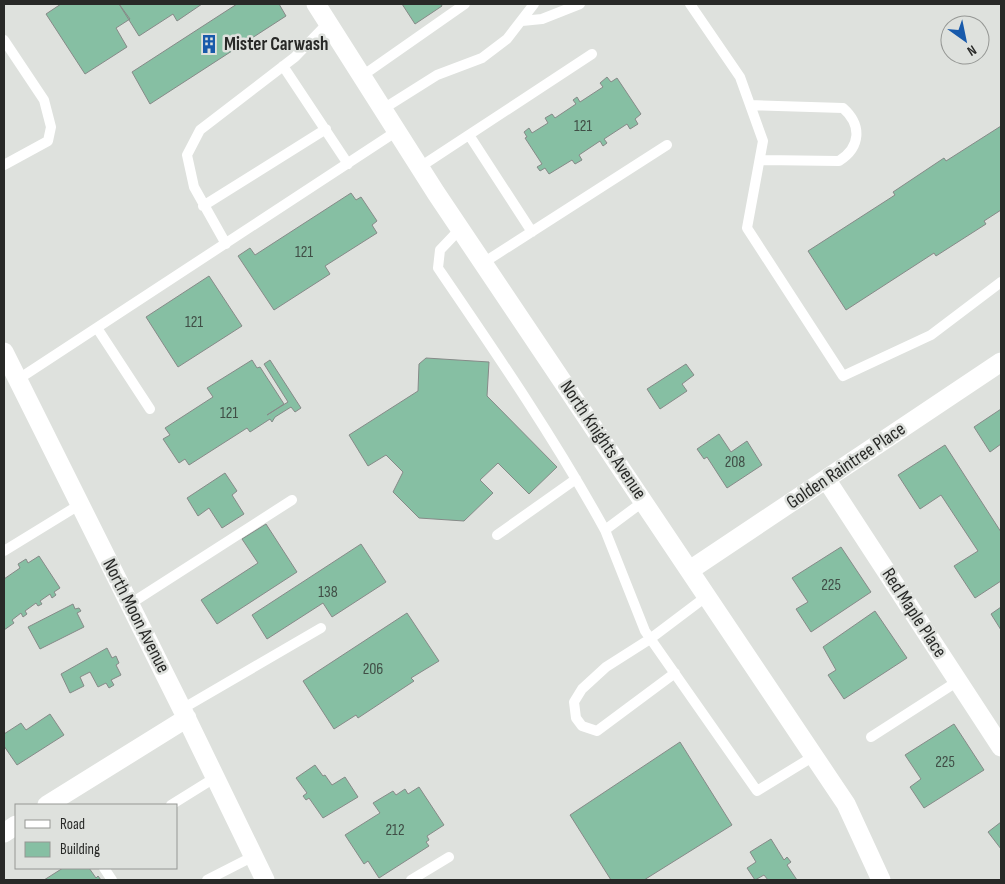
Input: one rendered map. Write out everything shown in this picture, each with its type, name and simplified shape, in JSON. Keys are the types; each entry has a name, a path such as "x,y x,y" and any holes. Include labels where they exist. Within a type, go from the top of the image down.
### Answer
{"street":[{"name":"North Knights Avenue","path":"316,4 460,229 846,804 881,880"},
{"name":"North Moon Avenue","path":"4,352 185,713 265,880"},
{"name":"Golden Raintree Place","path":"690,570 1001,362"},
{"name":"Red Maple Place","path":"826,479 1001,747"},
{"path":"48,804 185,713"},
{"path":"4,832 15,826"}],"lane":[{"path":"362,76 465,4"},
{"path":"383,109 437,75 482,58 507,39 534,4"},
{"path":"522,21 542,19 580,4"},
{"path":"690,4 740,77 763,141 747,228 843,376 931,335 1001,282"},
{"path":"226,244 194,187 187,155 200,130 295,57 328,23"},
{"path":"4,40 44,100 52,127 48,141 4,164"},
{"path":"420,167 592,54"},
{"path":"284,66 348,164"},
{"path":"750,105 843,108 849,113 857,130 856,143 848,155 839,161 760,160"},
{"path":"203,206 326,129"},
{"path":"17,380 397,131"},
{"path":"469,135 532,232"},
{"path":"483,263 667,145"},
{"path":"460,229 440,250 438,268 492,346 576,479 604,530 645,631 757,791 814,756"},
{"path":"97,328 150,409"},
{"path":"497,535 576,479"},
{"path":"130,604 292,500"},
{"path":"604,530 644,501"},
{"path":"4,552 80,505"},
{"path":"675,674 596,730 582,726 576,718 574,702 582,689 606,667 650,638 707,596"},
{"path":"185,713 321,628"},
{"path":"871,737 958,681"},
{"path":"172,804 216,777"},
{"path":"207,880 254,856"},
{"path":"411,880 449,857"},
{"path":"105,869 112,880"}],"building":[{"path":"61,4 119,4 130,19 116,28 127,47 85,74 46,14"},
{"name":"Mister Carwash","path":"119,4 202,4 177,21 173,14 139,36"},
{"name":"Mister Carwash","path":"237,4 279,4 286,16 150,104 132,72"},
{"path":"402,4 441,4 442,6 415,24"},
{"path":"607,77 611,82 617,78 641,114 635,119 638,124 630,129 627,124 604,139 607,143 603,146 600,141 579,155 582,160 575,164 572,160 549,174 545,168 540,171 537,167 542,164 525,138 527,137 524,132 529,128 532,133 548,123 545,118 552,114 555,118 576,104 573,100 577,97 580,102 603,87 600,83"},
{"path":"1001,126 1001,210 984,221 986,224 936,256 934,253 846,310 808,251 895,195 893,192 944,158 946,161"},
{"path":"351,193 356,200 361,197 377,221 372,225 377,233 325,266 330,274 274,310 238,256 250,248 255,255"},
{"path":"209,276 242,326 178,367 146,317"},
{"path":"426,358 489,362 487,396 557,467 529,494 498,463 480,480 493,493 464,521 419,518 393,492 403,472 386,455 368,466 349,435 418,391 419,364"},
{"path":"252,360 257,368 260,367 284,404 267,415 288,402 264,364 270,360 301,408 295,412 291,407 275,417 272,422 270,419 250,432 247,428 189,465 185,459 179,463 163,439 170,435 165,428 213,397 207,388"},
{"path":"686,364 694,375 682,384 687,391 660,409 647,389"},
{"path":"1001,409 1001,444 990,452 974,427"},
{"path":"719,434 731,452 747,441 762,465 727,488 707,457 704,459 697,449"},
{"path":"945,445 1001,532 1001,581 975,598 954,566 978,551 941,495 920,509 898,475"},
{"path":"225,473 237,491 232,495 244,514 222,528 209,508 198,516 187,498"},
{"path":"266,524 297,572 217,624 201,600 258,563 242,539"},
{"path":"361,544 386,582 332,617 323,603 267,639 252,615"},
{"path":"841,547 871,592 811,632 796,609 808,602 792,578"},
{"path":"39,556 60,588 54,592 56,595 52,598 50,594 40,601 42,604 38,606 36,603 25,611 27,614 23,617 21,613 12,620 14,623 4,630 4,579 20,568 18,564 26,559 28,563"},
{"path":"73,604 75,609 79,608 81,611 77,613 84,627 40,649 28,627"},
{"path":"1001,607 1001,630 991,614"},
{"path":"875,611 907,658 844,699 828,675 836,670 823,647"},
{"path":"407,613 439,661 411,678 414,681 358,718 356,715 334,729 303,681"},
{"path":"107,648 112,658 116,656 119,663 116,665 121,675 111,680 114,685 109,688 106,683 98,687 90,672 80,677 84,686 70,693 61,674"},
{"path":"50,714 64,735 17,765 4,746 4,734 21,723 26,730"},
{"path":"954,724 984,770 924,808 910,787 921,779 905,755"},
{"path":"680,742 732,825 644,880 611,880 570,815"},
{"path":"315,765 332,785 345,777 358,797 323,818 309,798 306,800 303,796 307,793 296,778"},
{"path":"419,787 444,825 427,836 429,840 426,842 429,846 379,878 368,861 364,864 345,835 380,813 373,803 393,791 396,795 405,789 408,794"},
{"path":"1001,822 1001,849 988,832"},
{"path":"771,839 784,860 787,857 791,862 787,865 797,880 768,880 764,875 755,880 747,868 756,862 750,852"},
{"path":"61,869 90,869 96,878 98,876 101,880 44,880"}],"place":[{"name":"Mister Carwash","path":"209,44"}]}
